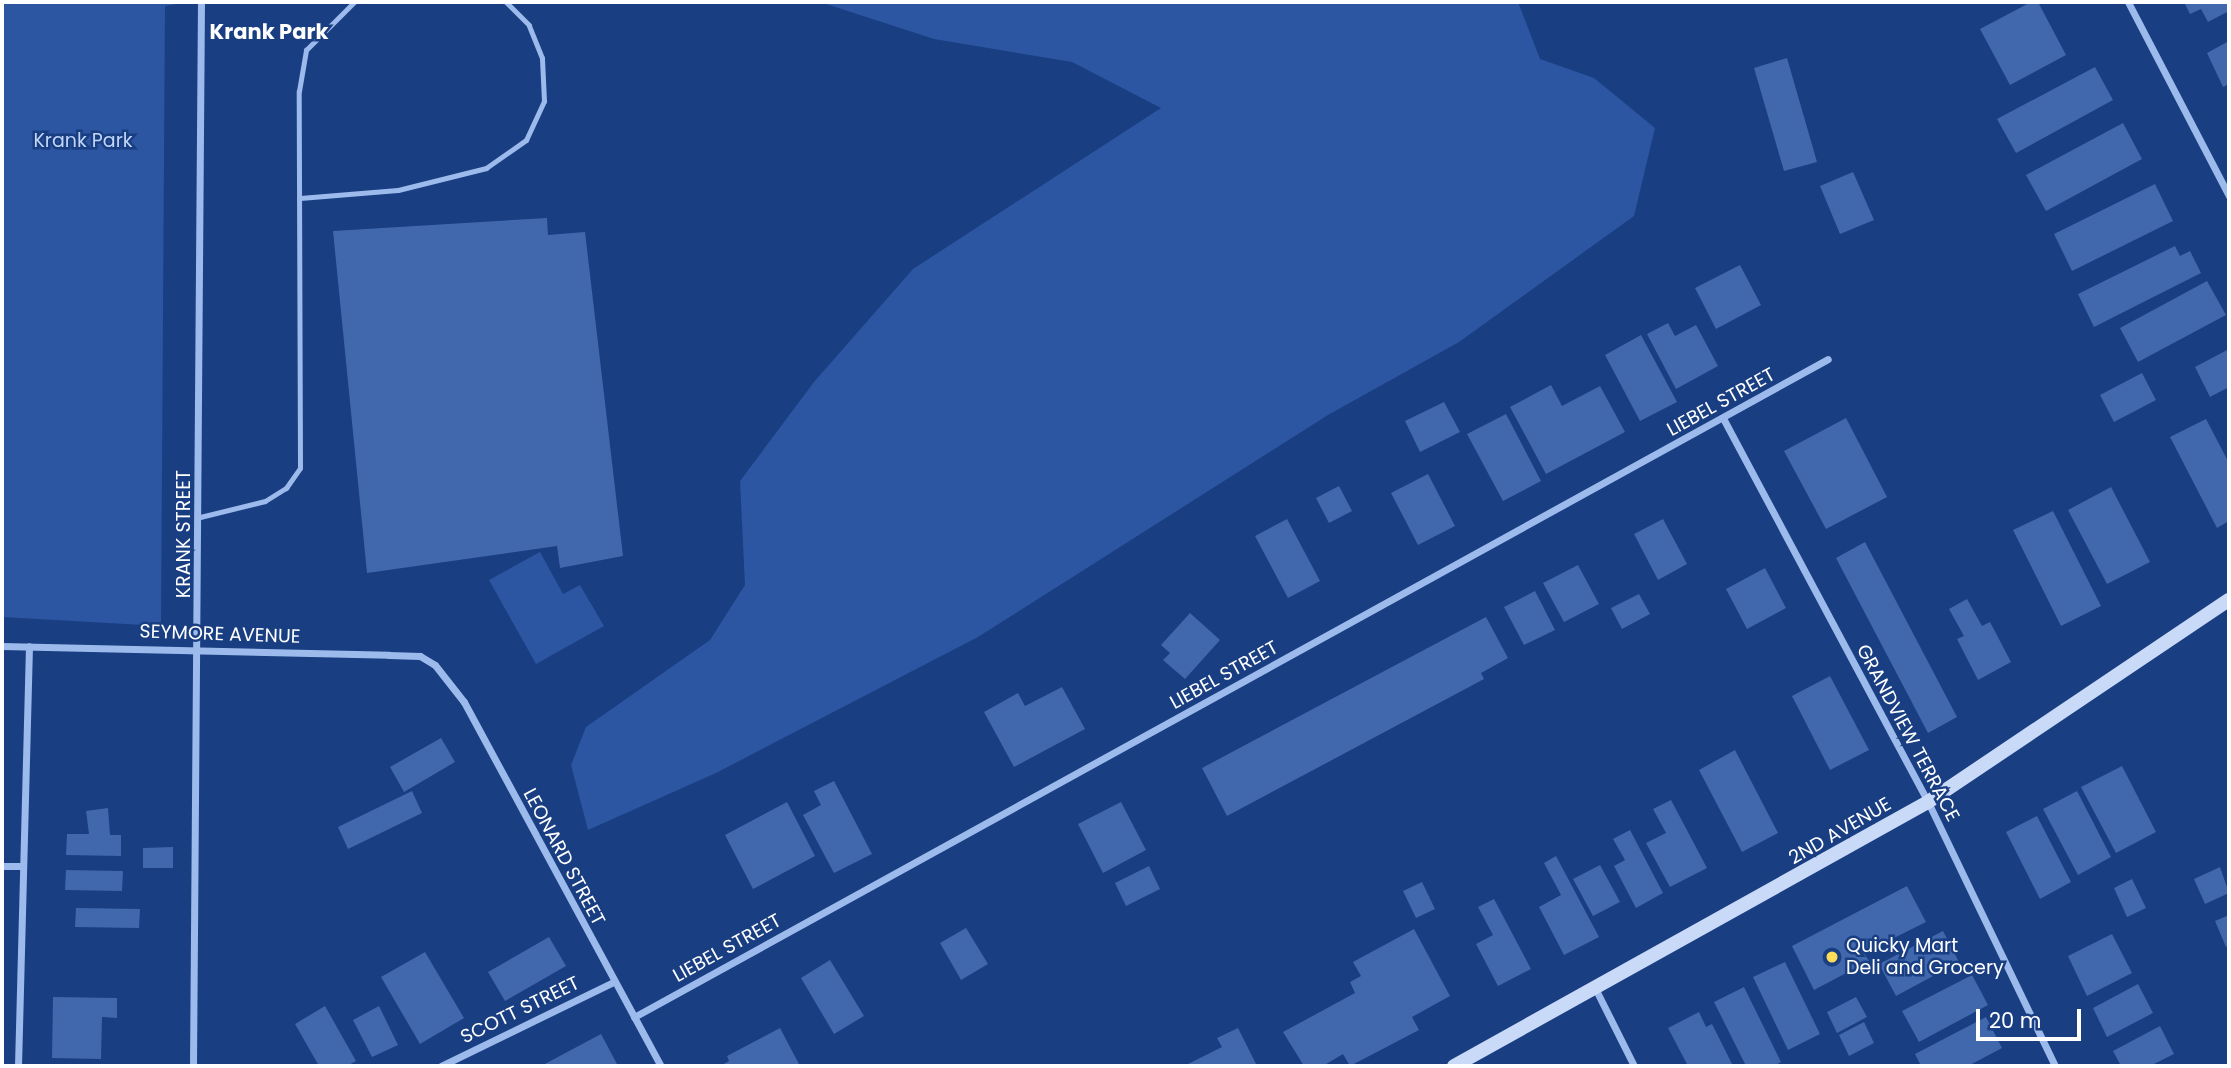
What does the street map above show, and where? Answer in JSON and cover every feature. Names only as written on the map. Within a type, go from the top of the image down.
[{"type":"street","name":"KRANK STREET","points":[[193,1066],[200,517],[201,2]]},
{"type":"street","points":[[2128,2],[2229,196]]},
{"type":"street","name":"LIEBEL STREET","points":[[634,1017],[1724,419],[1828,359]]},
{"type":"street","name":"GRANDVIEW TERRACE","points":[[1724,419],[1928,802],[2055,1066]]},
{"type":"street","name":"2ND AVENUE","points":[[1454,1066],[1928,802],[2229,600]]},
{"type":"street","name":"SEYMORE AVENUE","points":[[2,646],[199,648],[420,656],[435,665]]},
{"type":"street","points":[[18,1066],[29,646]]},
{"type":"street","name":"LEONARD STREET","points":[[435,665],[464,702],[612,982],[661,1066]]},
{"type":"street","points":[[2,866],[23,866]]},
{"type":"street","name":"SCOTT STREET","points":[[441,1066],[612,982]]},
{"type":"street","points":[[1595,988],[1634,1066]]},
{"type":"lane","points":[[200,517],[265,501],[286,488],[300,468],[299,91],[306,50],[354,2]]},
{"type":"lane","points":[[300,198],[397,190],[486,168],[526,140],[544,100],[542,58],[528,25],[506,2]]},
{"type":"green space","name":"Krank Park","points":[[2,2],[188,2],[165,6],[161,626],[2,617]]},
{"type":"green space","points":[[820,2],[1518,2],[1540,59],[1594,78],[1655,128],[1634,216],[1459,342],[1328,415],[978,637],[716,773],[588,830],[571,765],[586,727],[710,640],[745,585],[740,481],[814,382],[913,269],[1161,108],[1072,62],[934,39]]},
{"type":"green space","points":[[540,552],[563,594],[580,585],[604,626],[536,664],[489,580]]},
{"type":"building","points":[[2031,2],[2038,2],[2066,55],[2010,85],[1980,29]]},
{"type":"building","points":[[2184,2],[2229,2],[2229,11],[2208,22],[2201,9],[2190,14]]},
{"type":"building","points":[[2229,41],[2229,84],[2223,87],[2207,53]]},
{"type":"building","points":[[1787,58],[1817,162],[1784,171],[1754,68]]},
{"type":"building","points":[[2095,67],[2113,100],[2016,153],[1997,119]]},
{"type":"building","points":[[2123,123],[2142,159],[2046,211],[2026,175]]},
{"type":"building","points":[[1853,172],[1874,220],[1840,234],[1820,186]]},
{"type":"building","points":[[2155,184],[2173,221],[2072,271],[2054,234]]},
{"type":"building","points":[[547,218],[548,235],[585,232],[623,556],[560,568],[557,546],[367,573],[333,231]]},
{"type":"building","points":[[2175,246],[2180,256],[2190,251],[2201,273],[2094,327],[2078,294]]},
{"type":"building","points":[[1740,265],[1761,305],[1716,329],[1695,288]]},
{"type":"building","points":[[2207,281],[2226,315],[2138,362],[2120,328]]},
{"type":"building","points":[[1668,323],[1675,336],[1696,325],[1718,366],[1676,389],[1647,334]]},
{"type":"building","points":[[1641,335],[1677,402],[1640,421],[1605,355]]},
{"type":"building","points":[[2229,349],[2229,387],[2210,397],[2195,367]]},
{"type":"building","points":[[2142,373],[2156,400],[2114,422],[2100,395]]},
{"type":"building","points":[[1551,385],[1562,406],[1600,386],[1625,432],[1546,474],[1510,407]]},
{"type":"building","points":[[1444,402],[1460,432],[1420,452],[1405,421]]},
{"type":"building","points":[[1506,414],[1541,481],[1503,501],[1467,434]]},
{"type":"building","points":[[1846,418],[1887,497],[1826,529],[1784,451]]},
{"type":"building","points":[[2206,419],[2229,463],[2229,521],[2217,528],[2170,437]]},
{"type":"building","points":[[1428,474],[1455,526],[1418,545],[1391,493]]},
{"type":"building","points":[[1339,486],[1352,511],[1329,523],[1316,498]]},
{"type":"building","points":[[2111,487],[2150,562],[2107,584],[2068,510]]},
{"type":"building","points":[[2053,511],[2101,606],[2061,626],[2013,530]]},
{"type":"building","points":[[1287,519],[1320,581],[1288,598],[1255,536]]},
{"type":"building","points":[[1663,519],[1687,564],[1658,580],[1634,534]]},
{"type":"building","points":[[1865,542],[1957,717],[1928,733],[1836,558]]},
{"type":"building","points":[[1578,565],[1599,604],[1564,622],[1543,583]]},
{"type":"building","points":[[1765,568],[1786,608],[1747,629],[1726,589]]},
{"type":"building","points":[[1535,591],[1555,630],[1524,645],[1504,607]]},
{"type":"building","points":[[1639,594],[1650,614],[1622,629],[1611,608]]},
{"type":"building","points":[[1967,599],[1982,626],[1990,622],[2011,662],[1978,680],[1957,639],[1964,636],[1949,609]]},
{"type":"building","points":[[1190,613],[1220,640],[1185,679],[1163,660],[1170,653],[1161,645]]},
{"type":"building","points":[[1486,617],[1508,658],[1481,673],[1484,679],[1227,816],[1202,768]]},
{"type":"building","points":[[1830,676],[1869,750],[1830,770],[1792,696]]},
{"type":"building","points":[[1062,687],[1085,729],[1014,767],[984,712],[1018,693],[1025,706]]},
{"type":"building","points":[[441,738],[455,762],[404,792],[390,767]]},
{"type":"building","points":[[1735,750],[1778,833],[1742,852],[1699,770]]},
{"type":"building","points":[[2122,766],[2156,832],[2116,853],[2081,787]]},
{"type":"building","points":[[834,781],[872,854],[834,873],[803,815],[821,805],[814,791]]},
{"type":"building","points":[[412,791],[422,813],[348,849],[338,827]]},
{"type":"building","points":[[2077,791],[2111,857],[2078,875],[2043,809]]},
{"type":"building","points":[[1671,800],[1707,868],[1670,887],[1646,843],[1666,833],[1653,809]]},
{"type":"building","points":[[787,802],[815,856],[753,889],[725,835]]},
{"type":"building","points":[[1121,802],[1146,850],[1103,873],[1078,824]]},
{"type":"building","points":[[108,808],[110,835],[121,835],[121,856],[66,855],[67,834],[89,834],[86,811]]},
{"type":"building","points":[[2037,816],[2071,882],[2040,899],[2006,832]]},
{"type":"building","points":[[1630,830],[1663,893],[1636,908],[1614,866],[1625,860],[1613,839]]},
{"type":"building","points":[[173,847],[173,868],[143,868],[143,848]]},
{"type":"building","points":[[1556,856],[1599,937],[1564,955],[1539,907],[1561,895],[1544,863]]},
{"type":"building","points":[[1600,865],[1620,902],[1593,916],[1573,879]]},
{"type":"building","points":[[1149,866],[1160,889],[1126,906],[1115,883]]},
{"type":"building","points":[[2220,867],[2229,893],[2205,904],[2194,879]]},
{"type":"building","points":[[66,870],[123,871],[122,891],[65,890]]},
{"type":"building","points":[[2132,879],[2146,908],[2127,917],[2114,888]]},
{"type":"building","points":[[1422,882],[1435,909],[1416,918],[1403,891]]},
{"type":"building","points":[[1907,886],[1926,922],[1864,953],[1869,961],[1814,990],[1792,946]]},
{"type":"building","points":[[1494,899],[1531,969],[1498,986],[1476,944],[1493,935],[1478,907]]},
{"type":"building","points":[[76,908],[140,909],[139,928],[75,927]]},
{"type":"building","points":[[2229,915],[2229,946],[2226,947],[2215,921]]},
{"type":"building","points":[[966,928],[988,964],[961,980],[940,943]]},
{"type":"building","points":[[1414,929],[1450,996],[1412,1017],[1419,1030],[1350,1066],[1343,1054],[1323,1066],[1304,1066],[1283,1032],[1355,993],[1350,982],[1361,976],[1353,962]]},
{"type":"building","points":[[1943,931],[1959,962],[1896,996],[1879,964]]},
{"type":"building","points":[[2112,934],[2132,973],[2087,996],[2068,956]]},
{"type":"building","points":[[549,937],[566,966],[505,1001],[488,972]]},
{"type":"building","points":[[425,952],[464,1018],[420,1044],[381,977]]},
{"type":"building","points":[[830,960],[864,1016],[834,1034],[801,978]]},
{"type":"building","points":[[1785,962],[1820,1034],[1788,1050],[1753,977]]},
{"type":"building","points":[[1972,975],[1988,1005],[1919,1042],[1902,1011]]},
{"type":"building","points":[[2138,984],[2153,1013],[2107,1037],[2093,1008]]},
{"type":"building","points":[[1744,987],[1781,1062],[1774,1066],[1746,1066],[1714,1002]]},
{"type":"building","points":[[53,997],[117,998],[117,1018],[102,1017],[101,1059],[52,1058]]},
{"type":"building","points":[[1856,997],[1867,1017],[1837,1033],[1827,1012]]},
{"type":"building","points":[[325,1006],[356,1061],[347,1066],[319,1066],[295,1024]]},
{"type":"building","points":[[379,1006],[398,1045],[372,1057],[353,1020]]},
{"type":"building","points":[[1699,1012],[1706,1027],[1712,1024],[1733,1066],[1688,1066],[1668,1028]]},
{"type":"building","points":[[1986,1017],[2002,1048],[1968,1066],[1921,1066],[1915,1054]]},
{"type":"building","points":[[1864,1022],[1874,1043],[1849,1056],[1839,1035]]},
{"type":"building","points":[[2160,1026],[2174,1054],[2150,1066],[2121,1066],[2113,1051]]},
{"type":"building","points":[[780,1028],[800,1066],[720,1066],[729,1061],[727,1056]]},
{"type":"building","points":[[1238,1028],[1257,1066],[1184,1066],[1222,1047],[1217,1038]]},
{"type":"building","points":[[601,1034],[618,1066],[541,1066]]},
{"type":"place","name":"Quicky Mart Deli and Grocery","points":[[1832,957]]},
{"type":"district","name":"Krank Park","points":[[269,32]]}]
